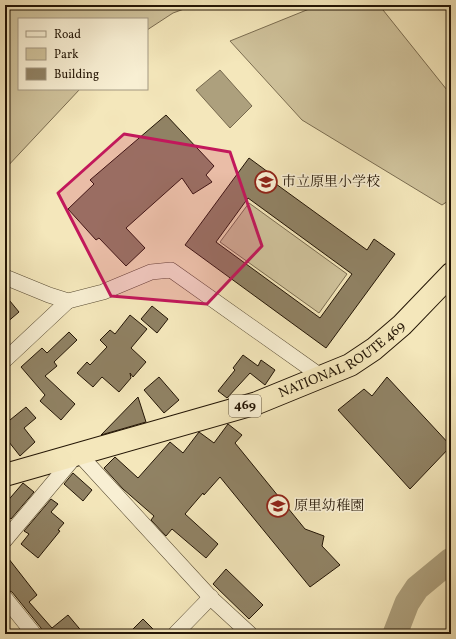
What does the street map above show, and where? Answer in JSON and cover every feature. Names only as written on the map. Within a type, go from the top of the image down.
[{"type":"highway","name":"NATIONAL ROUTE 469","points":[[5,474],[257,403],[350,365],[374,349],[402,325],[451,274]]},
{"type":"street","points":[[5,360],[68,301],[103,292],[151,272],[171,270],[322,377]]},
{"type":"street","points":[[5,277],[68,301]]},
{"type":"street","points":[[5,540],[78,453],[211,597],[250,634]]},
{"type":"street","points":[[176,634],[211,597]]},
{"type":"street","points":[[5,598],[34,634]]},
{"type":"highlighted area","points":[[124,134],[230,152],[262,246],[207,304],[111,296],[58,193]]},
{"type":"green space","points":[[5,5],[195,5],[173,13],[148,29],[148,18],[18,18],[18,90],[79,90],[5,169]]},
{"type":"green space","points":[[319,5],[379,5],[451,95],[451,199],[442,205],[302,120],[230,41]]},
{"type":"green space","points":[[249,203],[347,274],[319,313],[220,242]]},
{"type":"shaded area","points":[[220,70],[252,106],[230,128],[196,90]]},
{"type":"building","points":[[166,115],[214,166],[206,175],[212,182],[193,194],[182,178],[126,228],[145,248],[126,266],[99,238],[96,240],[68,209],[94,184],[90,180]]},
{"type":"building","points":[[249,158],[268,172],[265,176],[367,250],[374,239],[395,254],[326,348],[185,245]],"holes":[[[248,198],[352,274],[320,318],[216,242]]]},
{"type":"building","points":[[5,295],[19,312],[5,324]]},
{"type":"building","points":[[152,306],[168,319],[157,333],[141,319]]},
{"type":"building","points":[[130,315],[147,329],[131,348],[146,362],[133,377],[130,373],[131,378],[119,392],[102,377],[93,387],[77,373],[87,362],[90,365],[107,347],[100,340],[110,330],[115,334]]},
{"type":"building","points":[[69,332],[77,340],[54,362],[57,366],[45,376],[75,404],[61,420],[40,401],[45,395],[21,367],[42,348],[47,353]]},
{"type":"building","points":[[243,355],[258,366],[261,360],[275,370],[265,385],[250,373],[227,398],[218,391],[235,370],[233,368]]},
{"type":"building","points":[[159,377],[179,400],[164,413],[144,390]]},
{"type":"building","points":[[387,377],[451,446],[410,489],[338,410],[364,389],[372,396]]},
{"type":"building","points":[[138,397],[146,422],[101,435]]},
{"type":"building","points":[[26,407],[36,418],[24,428],[35,442],[20,456],[5,437],[5,424]]},
{"type":"building","points":[[228,424],[242,435],[235,443],[305,529],[324,536],[322,546],[340,565],[310,587],[220,477],[204,495],[203,493],[185,514],[218,544],[206,558],[172,529],[166,536],[151,520],[154,516],[123,489],[104,468],[115,457],[138,478],[170,442],[183,453],[199,432],[214,443]]},
{"type":"building","points":[[73,473],[92,490],[83,501],[64,484]]},
{"type":"building","points":[[23,483],[34,492],[11,519],[5,514],[5,504]]},
{"type":"building","points":[[51,499],[58,504],[51,512],[64,523],[58,530],[60,531],[38,558],[21,544],[29,534],[24,531]]},
{"type":"building","points":[[5,554],[37,595],[29,602],[52,628],[68,615],[84,634],[43,634],[41,628],[12,592],[5,589]]},
{"type":"building","points":[[226,569],[263,605],[249,619],[213,584]]},
{"type":"building","points":[[143,619],[158,634],[128,634]]},
{"type":"waterway","points":[[395,634],[407,603],[417,588],[451,560]]},
{"type":"place","name":"市立原里小学校","points":[[266,182]]},
{"type":"place","name":"原里幼稚園","points":[[278,506]]}]
